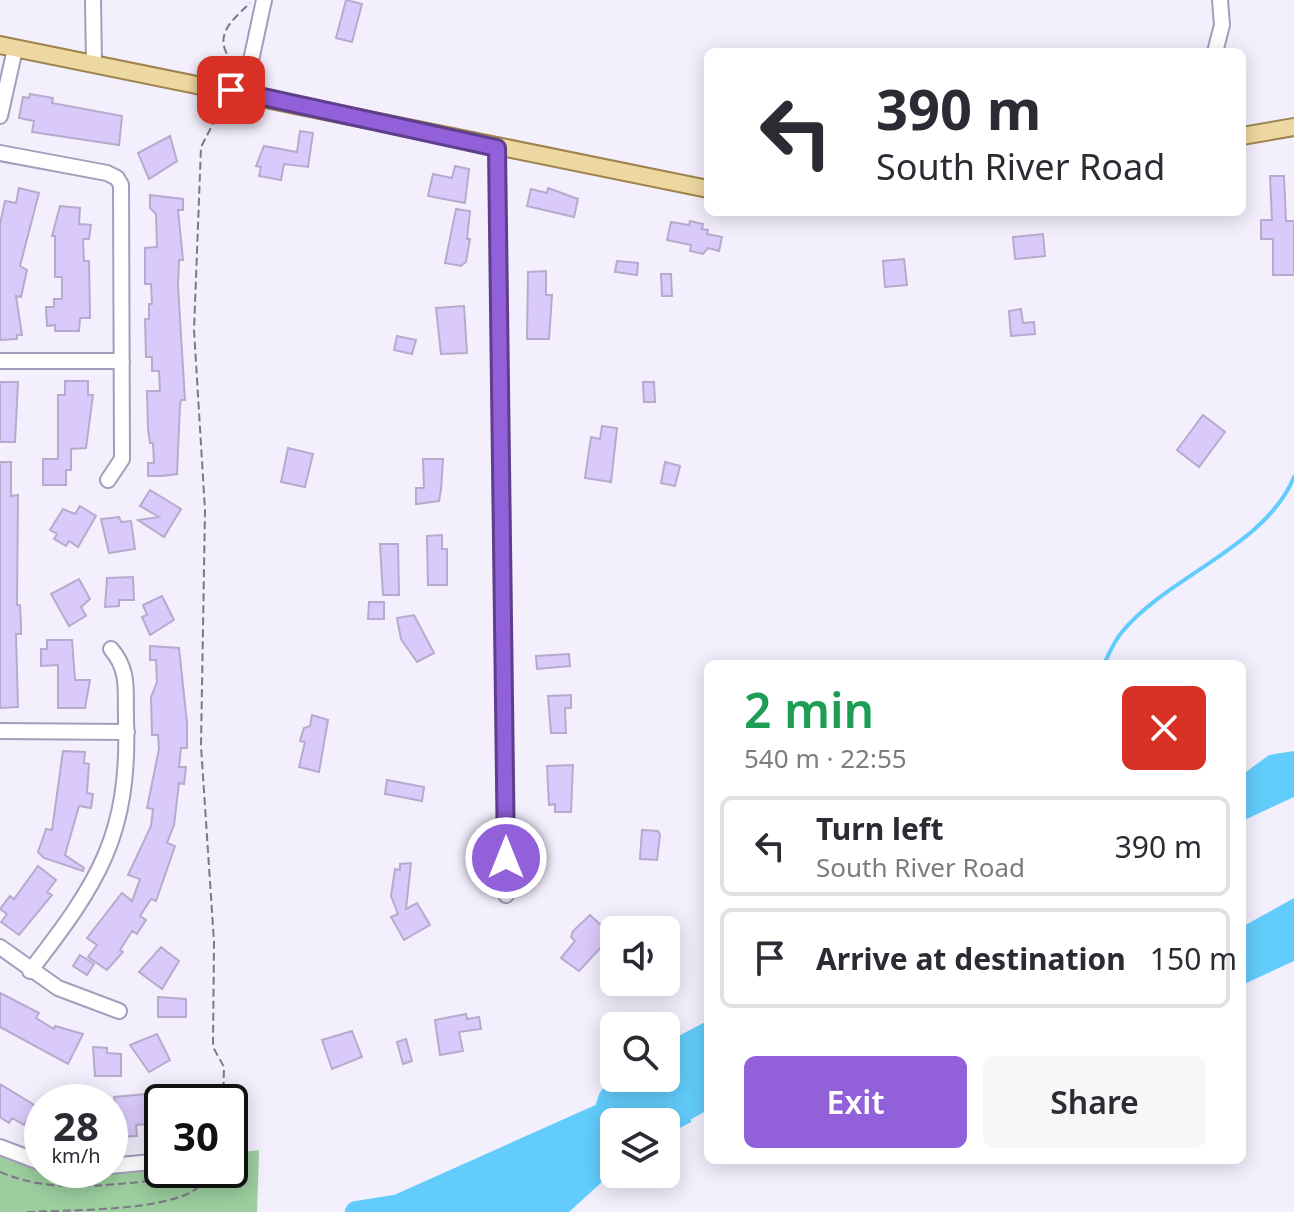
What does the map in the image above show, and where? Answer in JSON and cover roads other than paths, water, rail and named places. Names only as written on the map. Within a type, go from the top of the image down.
[{"type":"main road","points":[[8,47],[704,188]]},
{"type":"main road","points":[[1246,135],[1294,127]]},
{"type":"street","points":[[93,0],[94,63]]},
{"type":"street","points":[[237,92],[264,0]]},
{"type":"street","points":[[1216,48],[1222,25],[1220,0]]},
{"type":"street","points":[[0,116],[8,47]]},
{"type":"street","points":[[497,148],[506,895]]},
{"type":"street","points":[[0,153],[117,178],[121,185],[122,459],[108,480]]},
{"type":"street","points":[[0,361],[122,361]]},
{"type":"street","points":[[30,971],[88,894],[115,837],[124,796],[127,732],[124,664],[111,649]]},
{"type":"street","points":[[0,731],[127,732]]},
{"type":"street","points":[[0,947],[58,988],[119,1011]]},
{"type":"street","points":[[0,1147],[24,1156]]},
{"type":"water","points":[[1294,751],[1294,797],[1246,819],[1246,772],[1269,755]]},
{"type":"water","points":[[1294,898],[1294,961],[1246,983],[1246,925]]},
{"type":"water","points":[[704,1035],[704,1112],[680,1125],[680,1108],[600,1108],[600,1184],[569,1212],[356,1212],[609,1099],[614,1092],[680,1092],[680,1048]]},
{"type":"waterway","points":[[1106,660],[1119,636],[1141,612],[1262,522],[1280,501],[1294,477]]},
{"type":"waterway","points":[[680,1048],[704,1035]]},
{"type":"waterway","points":[[606,1108],[614,1092]]},
{"type":"waterway","points":[[680,1126],[689,1121]]},
{"type":"waterway","points":[[356,1212],[393,1206]]}]
